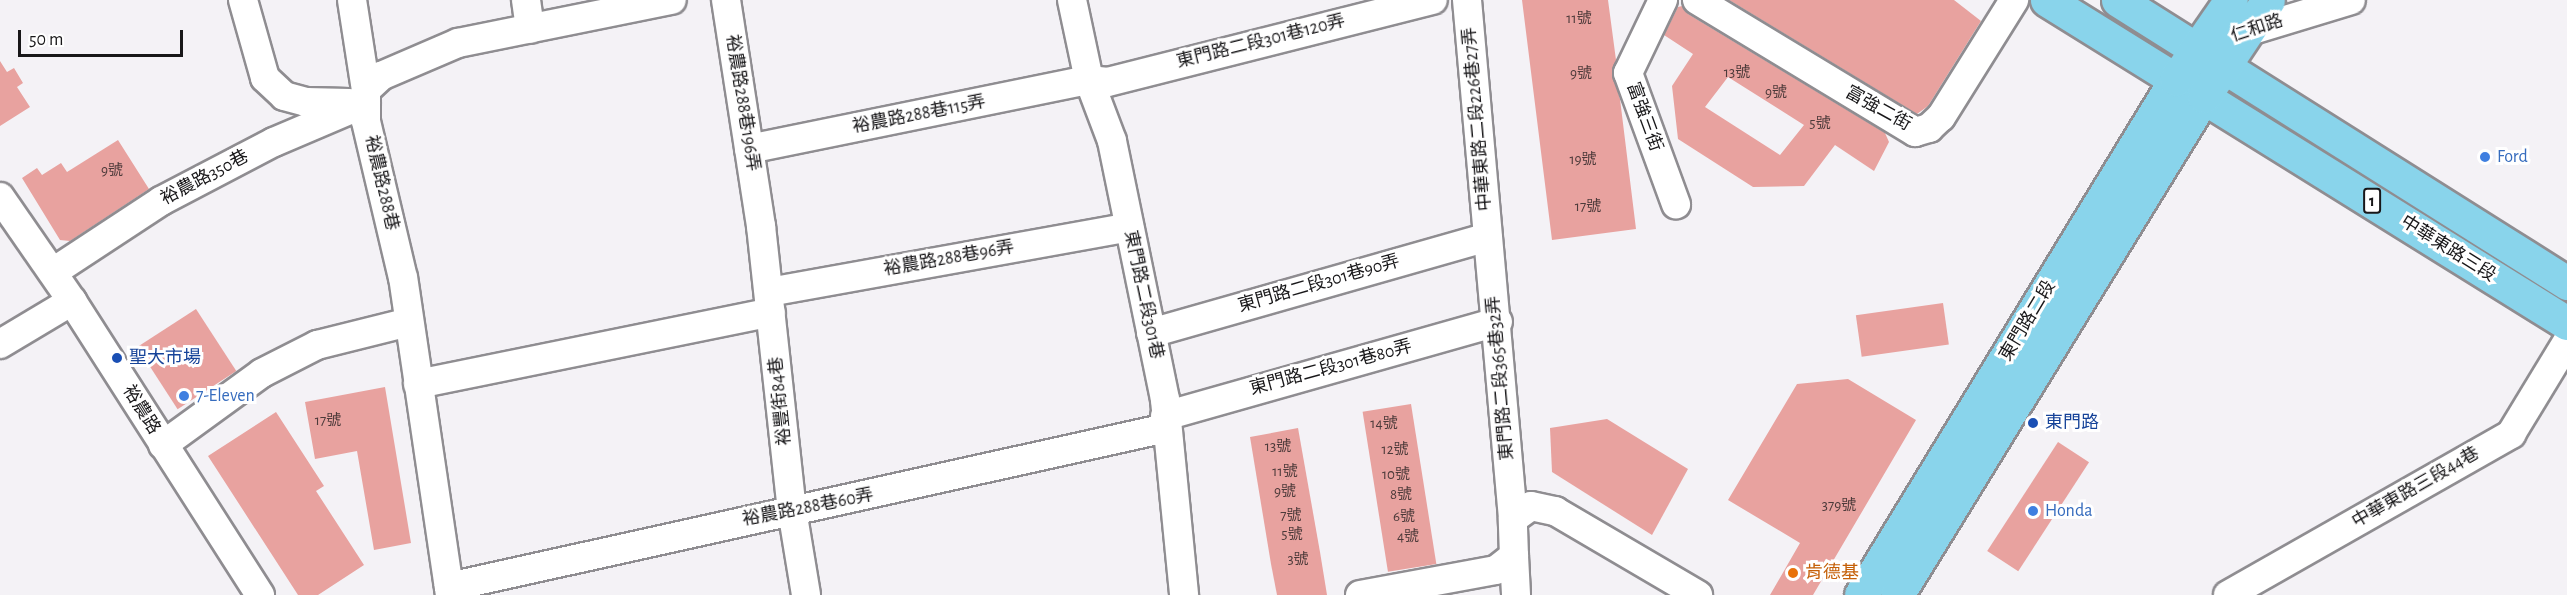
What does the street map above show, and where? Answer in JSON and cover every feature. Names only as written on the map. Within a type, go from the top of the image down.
[{"type":"main road","name":"1","points":[[2047,0],[2176,79]]},
{"type":"main road","name":"1","points":[[2118,0],[2211,59]]},
{"type":"main road","points":[[2211,59],[2231,0]]},
{"type":"main road","points":[[2211,59],[2250,29],[2268,0]]},
{"type":"main road","name":"東門路二段","points":[[1860,595],[2176,79],[2211,59]]},
{"type":"main road","name":"東門路二段","points":[[1897,595],[2204,96],[2211,59]]},
{"type":"main road","name":"中華東路三段","points":[[2211,59],[2567,283]]},
{"type":"main road","name":"中華東路三段","points":[[2176,79],[2567,323]]},
{"type":"street","points":[[243,0],[265,78],[284,96],[306,102],[366,97],[381,76],[458,43],[672,0]]},
{"type":"street","name":"裕農路288巷","points":[[352,0],[366,97],[366,121],[403,278],[450,591]]},
{"type":"street","points":[[526,0],[530,28]]},
{"type":"street","name":"裕農路288巷196弄","points":[[726,0],[758,207]]},
{"type":"street","name":"東門路二段301巷","points":[[1072,0],[1089,81],[1112,141],[1151,333],[1166,422],[1184,595]]},
{"type":"street","name":"東門路二段301巷120弄","points":[[1089,81],[1108,82],[1433,0]]},
{"type":"street","name":"中華東路二段226巷27弄","points":[[1467,0],[1488,237]]},
{"type":"street","name":"富強三街","points":[[1663,0],[1628,73],[1676,204]]},
{"type":"street","name":"富強二街","points":[[1697,0],[1915,132],[1929,128],[1941,117],[2014,0]]},
{"type":"street","name":"仁和路","points":[[2250,29],[2350,0]]},
{"type":"street","name":"裕農路288巷115弄","points":[[749,149],[1089,81]]},
{"type":"street","name":"裕農路350巷","points":[[53,272],[161,201],[366,97]]},
{"type":"street","name":"裕農路","points":[[0,196],[72,301],[260,595]]},
{"type":"street","name":"裕豐街84巷","points":[[758,207],[792,510],[806,595]]},
{"type":"street","name":"裕農路288巷96弄","points":[[418,384],[770,302],[1129,226]]},
{"type":"street","name":"東門路二段365巷32弄","points":[[1488,237],[1498,321],[1513,519],[1516,595]]},
{"type":"street","name":"東門路二段301巷90弄","points":[[1151,333],[1488,237]]},
{"type":"street","points":[[0,344],[72,301]]},
{"type":"street","name":"東門路二段301巷80弄","points":[[1166,422],[1498,321]]},
{"type":"street","points":[[163,445],[262,373],[318,345],[409,322]]},
{"type":"street","name":"中華東路三段44巷","points":[[2228,595],[2511,434],[2567,342]]},
{"type":"street","name":"裕農路288巷60弄","points":[[450,591],[792,510],[809,509],[1166,422]]},
{"type":"street","points":[[1513,519],[1531,506],[1555,511],[1698,595]]},
{"type":"street","points":[[1360,595],[1496,570],[1514,556]]},
{"type":"building","points":[[1522,0],[1608,0],[1616,60],[1612,73],[1620,99],[1636,229],[1552,240]]},
{"type":"building","points":[[1729,0],[1954,0],[1981,21],[1928,106],[1917,114]]},
{"type":"building","points":[[1682,6],[1688,14],[1885,133],[1889,142],[1874,171],[1835,145],[1804,186],[1753,187],[1678,139],[1672,86],[1693,54],[1664,35],[1678,7]],"holes":[[[1728,77],[1804,125],[1780,155],[1705,107]]]},
{"type":"building","points":[[0,61],[7,72],[14,68],[23,83],[17,87],[30,107],[0,126]]},
{"type":"building","points":[[118,140],[149,189],[70,241],[60,240],[22,178],[37,168],[42,175],[61,163],[67,172]]},
{"type":"building","points":[[1943,303],[1949,345],[1862,357],[1856,315]]},
{"type":"building","points":[[196,309],[236,371],[178,409],[137,347]]},
{"type":"building","points":[[1848,379],[1916,420],[1813,595],[1770,595],[1800,543],[1728,500],[1797,384]]},
{"type":"building","points":[[385,387],[411,543],[374,550],[357,451],[315,459],[305,402]]},
{"type":"building","points":[[1411,404],[1436,564],[1388,572],[1363,412]]},
{"type":"building","points":[[276,412],[324,486],[316,491],[364,565],[318,595],[298,595],[208,456]]},
{"type":"building","points":[[1607,419],[1688,469],[1652,535],[1552,472],[1550,428]]},
{"type":"building","points":[[1298,428],[1327,595],[1277,595],[1271,564],[1250,437]]},
{"type":"building","points":[[2058,442],[2089,462],[2018,571],[1987,551]]},
{"type":"place","name":"Ford","points":[[2485,157]]},
{"type":"place","name":"聖大市場","points":[[117,358]]},
{"type":"place","name":"7-Eleven","points":[[184,396]]},
{"type":"place","name":"東門路","points":[[2033,423]]},
{"type":"place","name":"Honda","points":[[2033,511]]},
{"type":"place","name":"肯德基","points":[[1793,573]]}]
